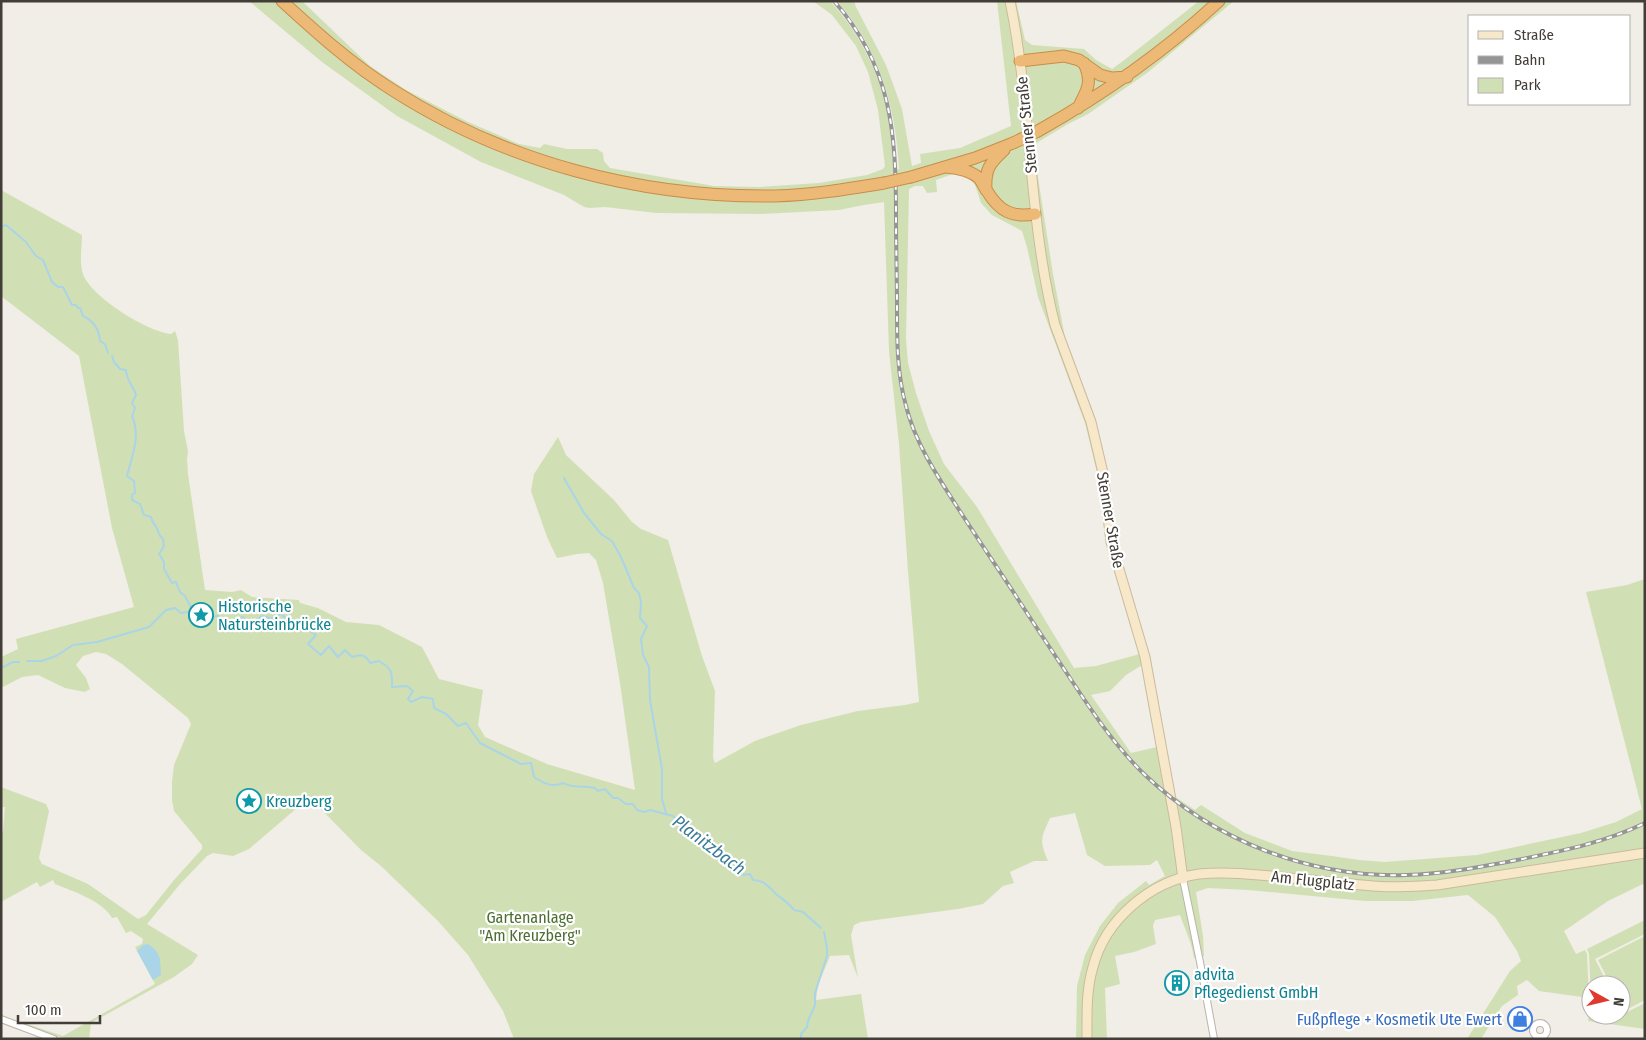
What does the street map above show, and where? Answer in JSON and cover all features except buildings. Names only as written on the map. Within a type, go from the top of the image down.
[{"type":"highway","points":[[282,1],[358,66],[390,89],[415,104],[496,143],[551,164],[626,183],[687,192],[775,196],[834,191],[884,183],[930,172],[1011,144],[1077,109],[1132,73],[1186,31],[1219,1]]},
{"type":"highway","points":[[1020,61],[1064,56],[1072,57],[1106,77],[1132,73]]},
{"type":"highway","points":[[1077,109],[1089,84],[1084,63]]},
{"type":"highway","points":[[986,190],[985,180],[988,167],[1011,144]]},
{"type":"highway","points":[[946,167],[966,171],[977,177],[997,206],[1005,212],[1022,216],[1035,214]]},
{"type":"street","name":"Stenner Straße","points":[[1010,1],[1020,61],[1035,214],[1051,308],[1055,325],[1091,422],[1101,465],[1111,542],[1145,657],[1176,827],[1183,879],[1214,1039]]},
{"type":"street","name":"Am Flugplatz","points":[[1087,1039],[1089,987],[1095,959],[1104,941],[1117,921],[1138,902],[1160,887],[1183,879],[1199,874],[1224,873],[1404,887],[1438,885],[1645,853]]},
{"type":"street","points":[[1,1019],[54,1039]]},
{"type":"green space","name":"Gartenanlage \"Am Kreuzberg\"","points":[[249,1],[302,1],[370,66],[406,90],[466,121],[519,144],[540,148],[544,144],[567,149],[597,149],[603,153],[604,161],[610,168],[714,186],[759,187],[819,183],[867,175],[883,169],[885,166],[878,110],[868,72],[856,46],[832,15],[813,1],[830,1],[852,28],[869,59],[882,91],[890,125],[894,171],[899,169],[897,146],[894,124],[883,80],[864,38],[852,19],[837,1],[855,1],[855,5],[886,65],[902,109],[912,166],[921,163],[920,154],[960,148],[1011,126],[997,1],[1016,1],[1025,40],[1032,45],[1084,49],[1096,60],[1112,69],[1199,1],[1234,1],[1147,73],[1088,114],[1033,145],[1053,274],[1067,348],[1091,407],[1105,473],[1116,542],[1148,651],[1140,654],[1142,665],[1126,675],[1110,691],[1091,695],[1131,753],[1157,747],[1165,790],[1195,810],[1201,805],[1245,833],[1292,851],[1359,860],[1385,862],[1477,855],[1581,833],[1616,822],[1642,809],[1586,592],[1627,585],[1645,579],[1645,883],[1608,901],[1564,931],[1576,954],[1585,950],[1587,954],[1588,975],[1581,975],[1581,997],[1539,991],[1527,980],[1517,986],[1518,995],[1502,1006],[1481,1039],[1467,1039],[1510,971],[1521,961],[1517,951],[1495,917],[1468,895],[1412,901],[1365,901],[1208,888],[1196,892],[1204,956],[1194,958],[1180,915],[1155,920],[1153,926],[1156,944],[1115,956],[1120,984],[1105,988],[1107,1039],[1076,1039],[1077,986],[1085,955],[1100,926],[1118,903],[1146,881],[1149,885],[1165,876],[1157,860],[1150,865],[1105,866],[1087,855],[1075,813],[1050,818],[1042,839],[1048,861],[1034,861],[1010,872],[1014,883],[1003,886],[983,904],[861,922],[854,925],[851,935],[858,978],[849,955],[830,956],[818,985],[816,1000],[861,994],[868,1039],[514,1039],[503,1011],[468,955],[438,921],[381,866],[361,850],[312,800],[297,808],[249,849],[233,856],[213,853],[207,856],[181,883],[147,924],[198,955],[192,964],[174,977],[91,1023],[89,1039],[66,1039],[19,1023],[21,1022],[63,1036],[155,984],[135,947],[142,944],[143,939],[131,931],[126,933],[117,917],[112,918],[102,906],[86,897],[55,884],[53,880],[40,887],[37,882],[1,902],[1,832],[3,832],[5,807],[1,807],[1,787],[46,804],[49,811],[39,858],[42,864],[88,884],[138,919],[146,915],[202,849],[202,845],[174,811],[172,800],[174,765],[191,724],[188,718],[122,664],[106,654],[96,652],[83,656],[76,665],[86,678],[90,689],[85,692],[65,688],[38,675],[22,677],[1,688],[1,657],[18,649],[16,639],[134,607],[112,528],[79,356],[1,296],[1,190],[82,235],[81,260],[83,274],[88,283],[108,303],[149,327],[171,334],[175,331],[178,340],[184,431],[188,451],[188,474],[205,590],[232,592],[241,590],[252,597],[299,600],[300,603],[318,608],[346,622],[379,625],[422,647],[439,679],[483,690],[478,725],[485,737],[547,764],[635,790],[620,683],[603,583],[596,560],[589,553],[557,558],[547,537],[531,491],[534,474],[558,437],[566,455],[614,500],[632,522],[641,529],[668,540],[702,656],[715,691],[713,758],[715,763],[755,741],[801,725],[858,711],[919,702],[899,444],[889,351],[884,202],[839,210],[761,214],[656,213],[605,207],[584,207],[564,195],[481,162],[397,116],[322,62]],"holes":[[[953,174],[967,176],[975,185],[981,203],[992,215],[1022,231],[1038,297],[1085,423],[1096,468],[1106,537],[1140,654],[1096,666],[1074,668],[977,507],[944,464],[929,431],[908,363],[906,339],[909,189],[915,186],[923,186],[927,193],[937,192],[936,180]]]},
{"type":"green space","points":[[1645,920],[1645,934],[1595,959],[1603,975],[1590,975],[1587,949]]},
{"type":"green space","points":[[1645,936],[1645,1000],[1631,1007],[1631,975],[1606,975],[1598,960]]},
{"type":"green space","points":[[1645,1003],[1645,1029],[1616,1025],[1631,1025],[1631,1010]]},
{"type":"water","points":[[148,944],[156,951],[160,961],[161,975],[153,980],[137,951],[143,945]]},
{"type":"waterway","name":"Planitzbach","points":[[1,227],[6,225],[26,242],[36,256],[43,260],[52,282],[58,287],[63,287],[72,305],[80,308],[83,316],[93,323],[97,329],[100,341],[105,344],[108,353]]},
{"type":"waterway","name":"Planitzbach","points":[[112,356],[120,369],[126,370],[136,395],[132,403],[135,408],[132,416],[135,423],[136,438],[127,476],[134,481],[135,493],[132,495],[132,500],[140,504],[144,515],[151,517],[159,535],[163,539],[164,546],[159,554],[164,562],[164,569],[172,583],[176,582],[180,592],[185,596],[193,611],[211,617],[218,616],[227,621],[243,617],[245,624],[250,625],[262,616],[274,619],[280,613],[288,620],[296,620],[316,635],[308,644],[321,655],[329,646],[338,657],[345,650],[352,657],[364,656],[370,663],[379,661],[387,666],[391,672],[392,687],[407,686],[413,691],[408,699],[411,702],[422,697],[433,699],[434,708],[446,714],[458,726],[466,723],[480,743],[521,764],[531,763],[534,777],[541,781],[551,785],[563,783],[566,785],[595,788],[598,791],[605,789],[613,798],[618,798],[626,804],[633,804],[637,810],[644,812],[650,810],[673,816],[683,830],[693,831],[697,837],[700,837],[734,863],[743,875],[750,874],[753,880],[766,884],[794,910],[803,912],[821,928]]},
{"type":"waterway","points":[[564,478],[584,513],[601,534],[612,541],[634,588],[639,593],[641,602],[640,618],[647,626],[641,639],[643,655],[649,667],[650,700],[662,769],[662,799],[666,813]]},
{"type":"waterway","points":[[27,661],[42,661],[56,656],[73,645],[97,642],[149,627],[166,610],[175,608],[181,613],[193,611]]},
{"type":"waterway","points":[[1,668],[13,662],[19,662]]},
{"type":"waterway","name":"Planitzbach","points":[[801,1039],[801,1034],[807,1027],[815,1005],[815,993],[827,956],[824,932]]},
{"type":"railway","points":[[834,1],[853,26],[868,51],[879,76],[887,102],[892,129],[896,186],[898,357],[903,394],[915,432],[927,457],[970,527],[1085,701],[1134,764],[1172,798],[1202,819],[1233,836],[1266,851],[1300,862],[1335,870],[1370,874],[1406,875],[1462,870],[1582,846],[1614,836],[1645,823]]},
{"type":"place","name":"Historische Natursteinbrücke","points":[[201,615]]},
{"type":"place","name":"Kreuzberg","points":[[249,801]]},
{"type":"place","name":"advita Pflegedienst GmbH","points":[[1177,983]]},
{"type":"place","name":"Fußpflege + Kosmetik Ute Ewert","points":[[1520,1019]]}]
